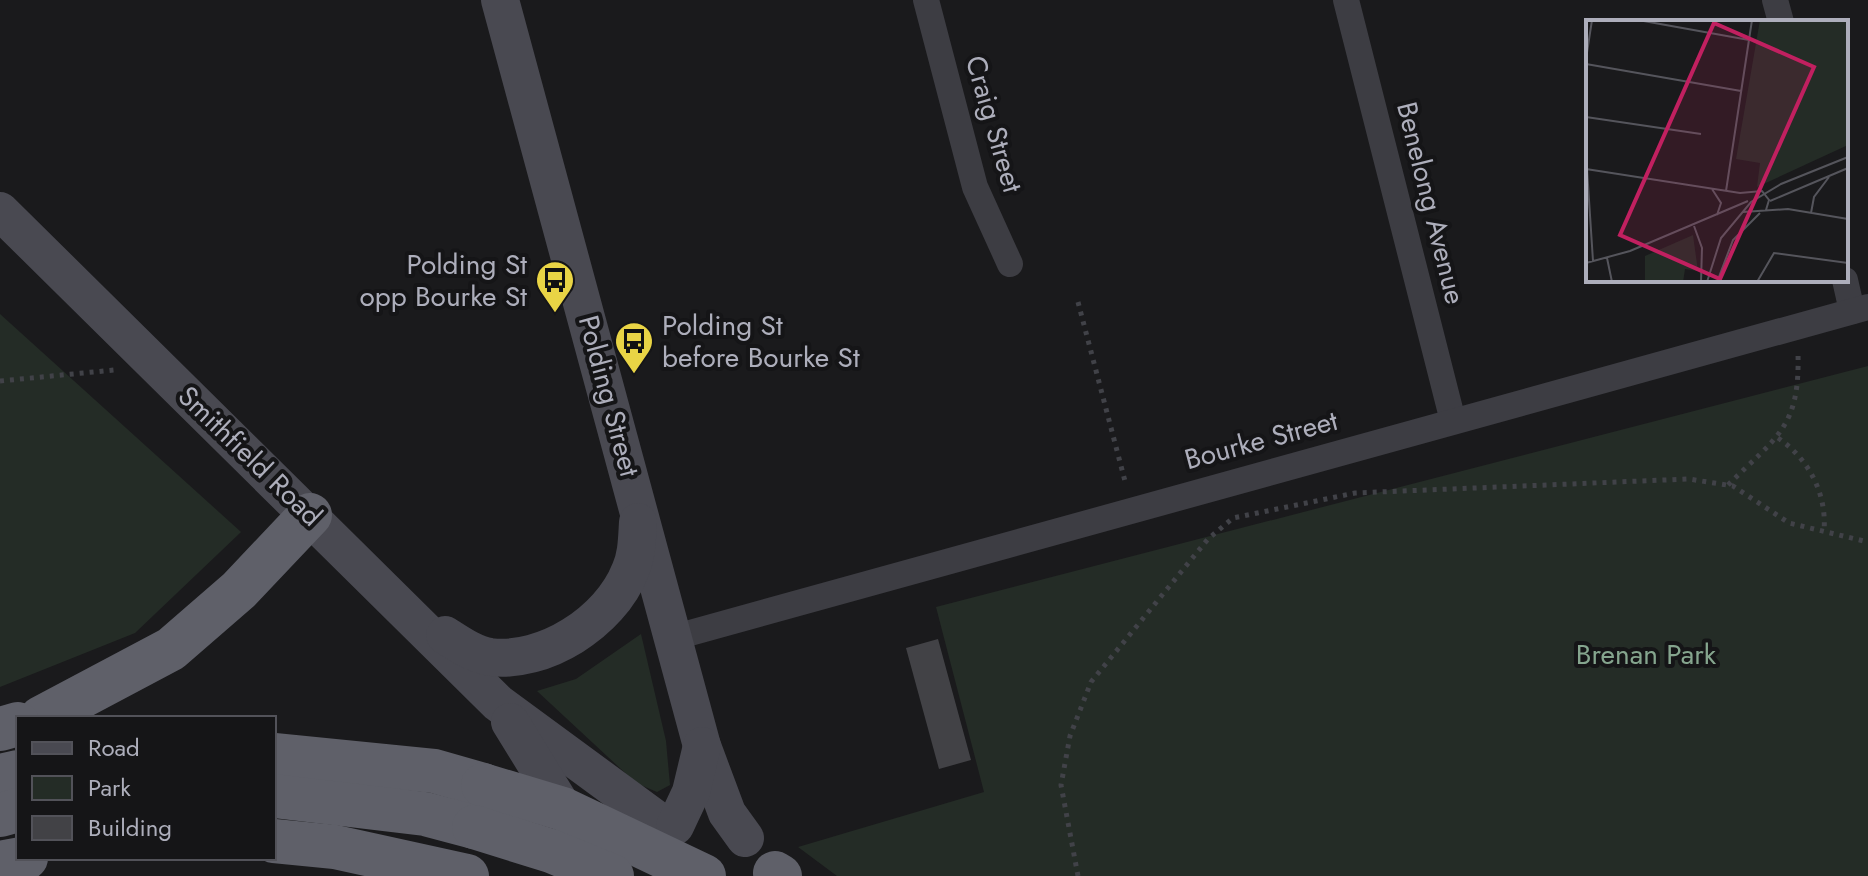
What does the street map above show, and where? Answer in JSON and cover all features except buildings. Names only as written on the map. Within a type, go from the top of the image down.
[{"type":"highway","points":[[45,716],[171,649],[239,590],[310,515]]},
{"type":"highway","points":[[276,755],[434,771],[563,809],[704,876]]},
{"type":"highway","points":[[276,796],[425,814],[551,851],[614,876]]},
{"type":"highway","points":[[276,841],[335,847],[467,876]]},
{"type":"main road","name":"Polding Street","points":[[500,0],[702,746],[727,813],[777,875]]},
{"type":"main road","name":"Smithfield Road","points":[[0,211],[498,703],[671,827]]},
{"type":"main road","points":[[407,612],[468,649],[486,656],[521,657],[545,649],[594,619],[621,589],[635,553],[639,508]]},
{"type":"main road","name":"Smithfield Road","points":[[498,703],[605,876]]},
{"type":"main road","name":"Polding Street","points":[[671,827],[691,792],[702,746]]},
{"type":"main road","points":[[614,876],[632,851],[671,827],[711,824],[745,838]]},
{"type":"street","name":"Craig Street","points":[[926,0],[975,187],[1010,264]]},
{"type":"street","name":"Benelong Avenue","points":[[1346,0],[1453,421]]},
{"type":"street","points":[[1775,0],[1780,20]]},
{"type":"street","points":[[1846,282],[1860,309]]},
{"type":"street","name":"Bourke Street","points":[[672,638],[1793,325],[1860,309]]},
{"type":"path","points":[[1078,302],[1126,485]]},
{"type":"path","points":[[1728,485],[1778,438],[1798,391],[1799,354],[1793,325]]},
{"type":"path","points":[[0,381],[158,366]]},
{"type":"path","points":[[1778,438],[1804,462],[1818,489],[1825,510],[1824,531]]},
{"type":"path","points":[[1078,876],[1061,785],[1070,736],[1091,682],[1208,539],[1233,518],[1355,493],[1689,479],[1728,485],[1789,523],[1868,542]]},
{"type":"green space","points":[[0,314],[241,532],[135,633],[0,687]]},
{"type":"green space","name":"Brenan Park","points":[[1868,366],[1868,876],[837,876],[798,847],[984,792],[936,607]]},
{"type":"green space","points":[[641,634],[666,741],[670,785],[657,792],[636,783],[537,691],[576,679]]},
{"type":"place","name":"Polding St opp Bourke St","points":[[555,314]]},
{"type":"place","name":"Polding St before Bourke St","points":[[634,375]]}]
